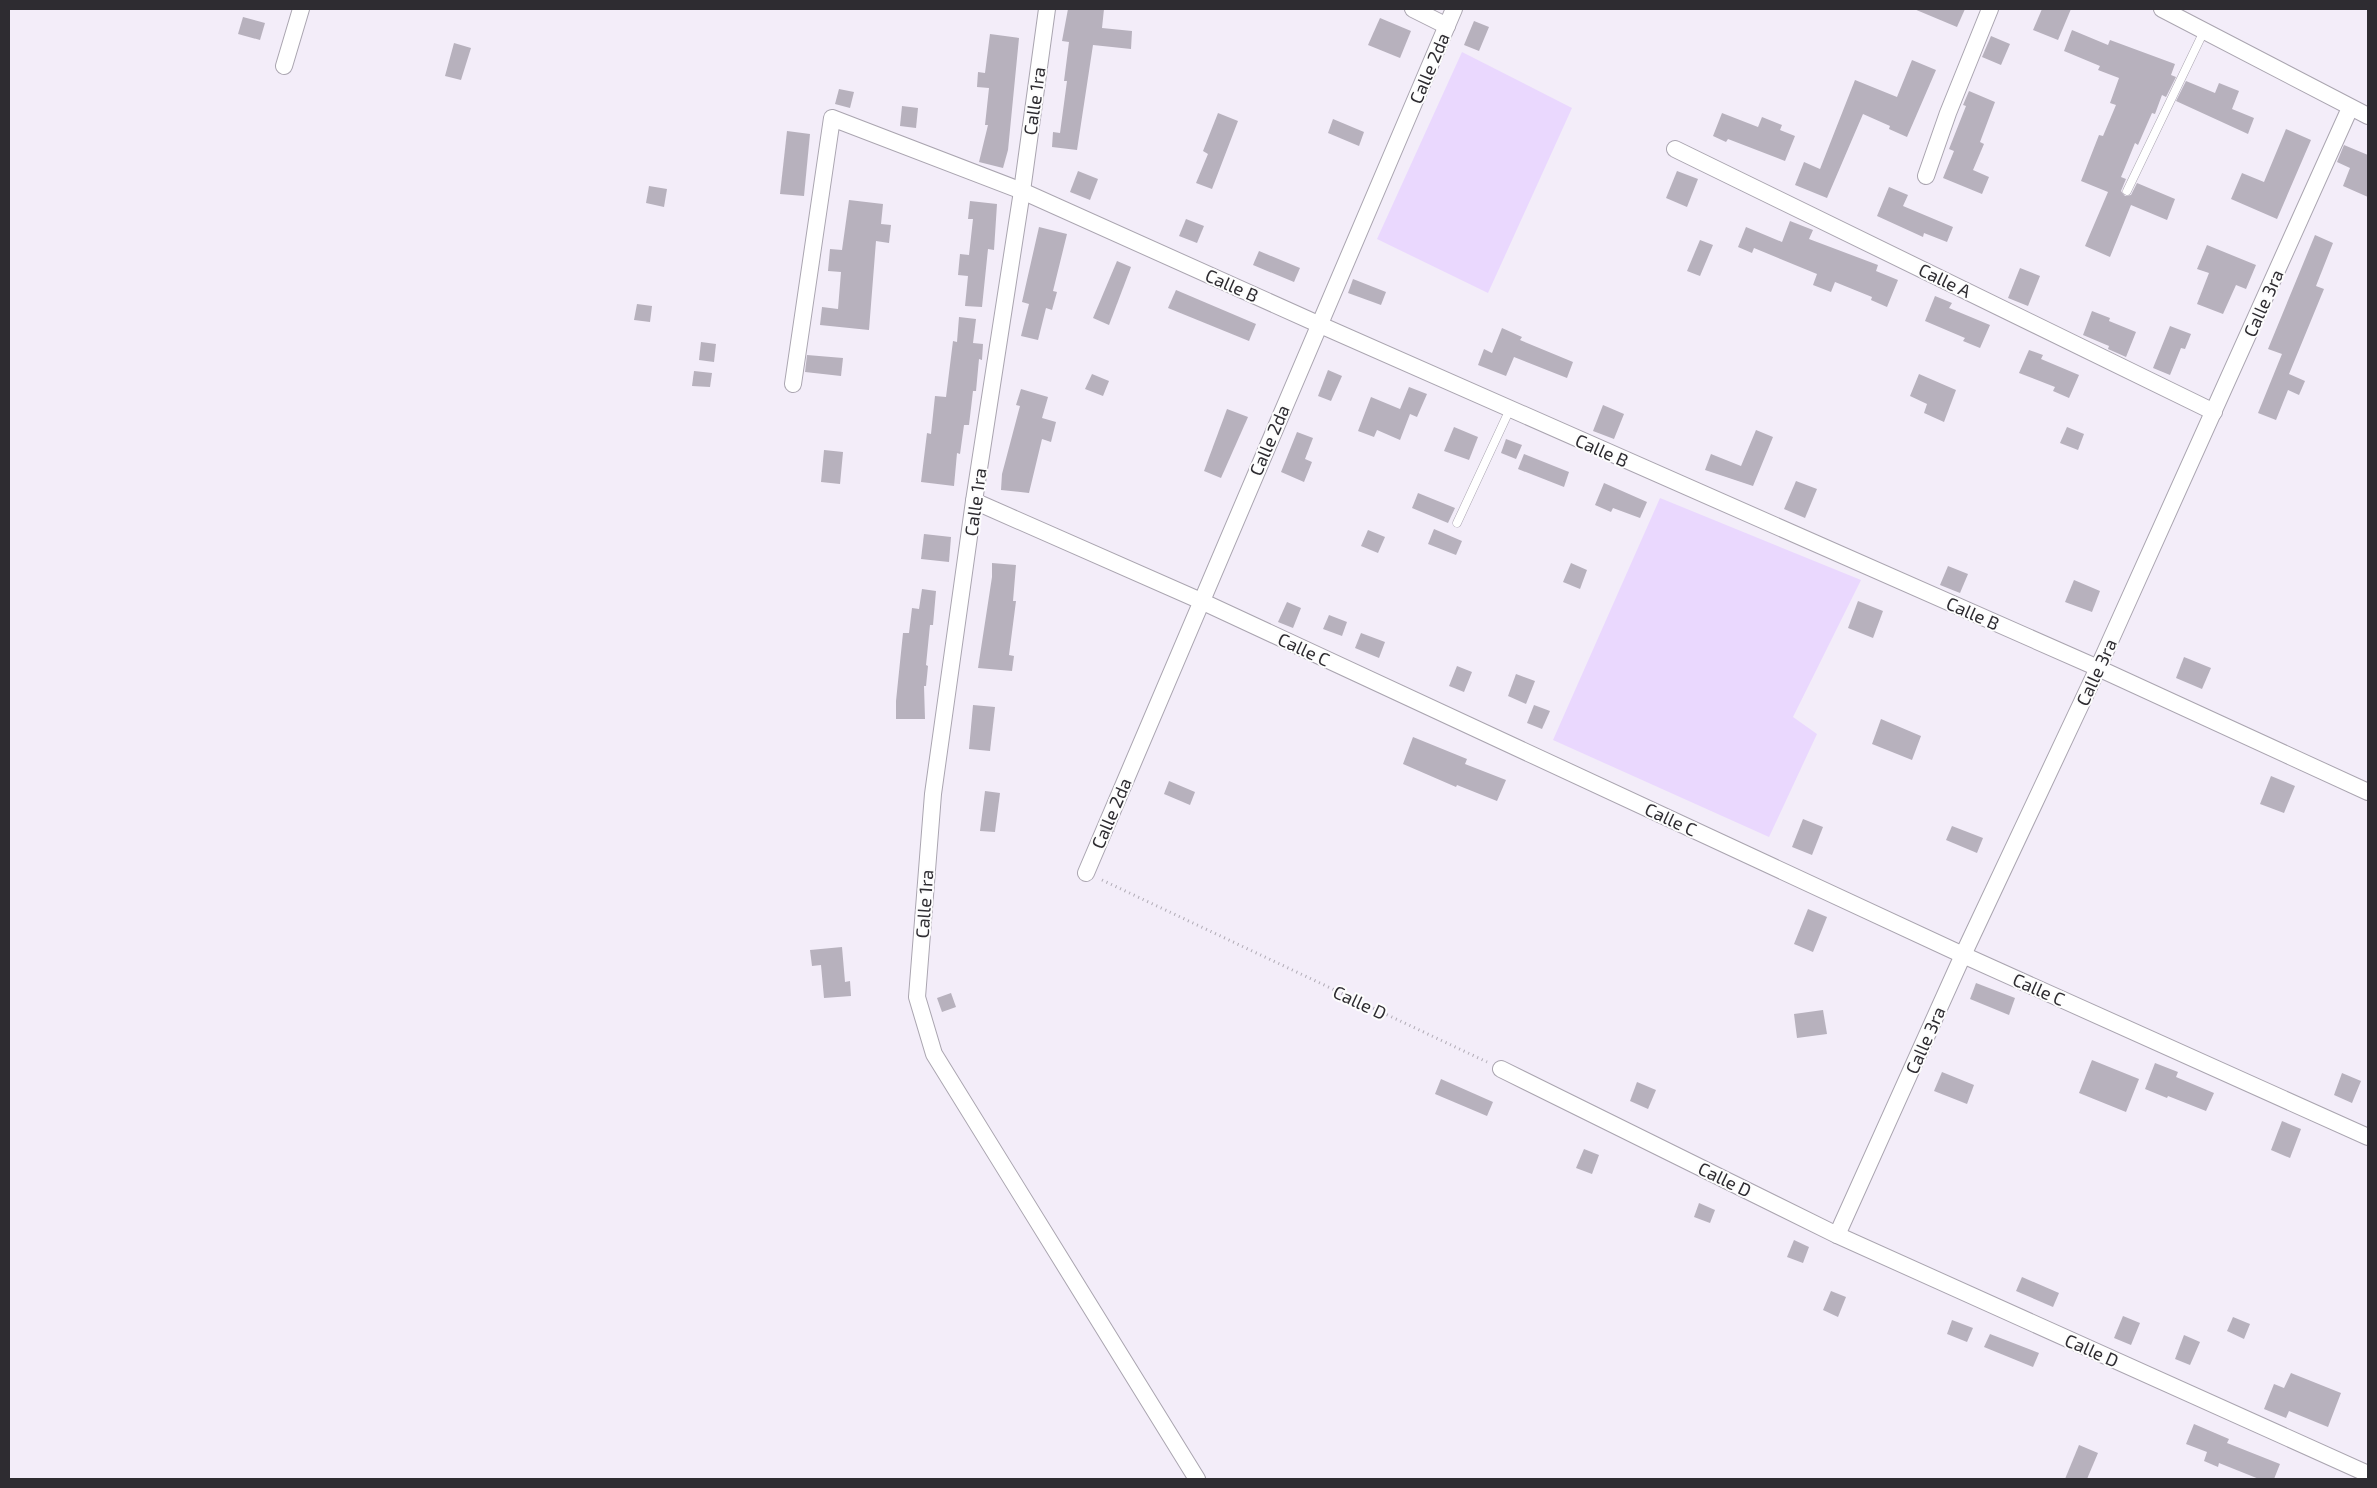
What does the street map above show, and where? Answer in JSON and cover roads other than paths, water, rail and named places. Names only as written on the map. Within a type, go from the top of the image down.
[{"type":"street","points":[[284,66],[301,9]]},
{"type":"street","name":"Calle 1ra","points":[[1047,9],[1022,191],[974,501],[933,794],[917,997],[934,1054],[1197,1479]]},
{"type":"street","points":[[1413,9],[1447,26]]},
{"type":"street","name":"Calle 2da","points":[[1086,873],[1318,324],[1454,9]]},
{"type":"street","points":[[1926,176],[1948,113],[1990,9]]},
{"type":"street","points":[[2162,9],[2368,116]]},
{"type":"street","name":"Calle 3ra","points":[[1837,1235],[1964,955],[2098,668],[2350,108]]},
{"type":"street","name":"Calle B","points":[[793,384],[832,118],[1022,191],[1318,324],[2098,668],[2368,792]]},
{"type":"street","name":"Calle A","points":[[1675,148],[2214,412]]},
{"type":"street","name":"Calle C","points":[[974,501],[1201,602],[1964,955],[2368,1138]]},
{"type":"street","name":"Calle D","points":[[1501,1069],[1837,1235],[2368,1474]]},
{"type":"lane","points":[[2127,191],[2205,30]]},
{"type":"lane","points":[[1456,522],[1510,409]]}]
